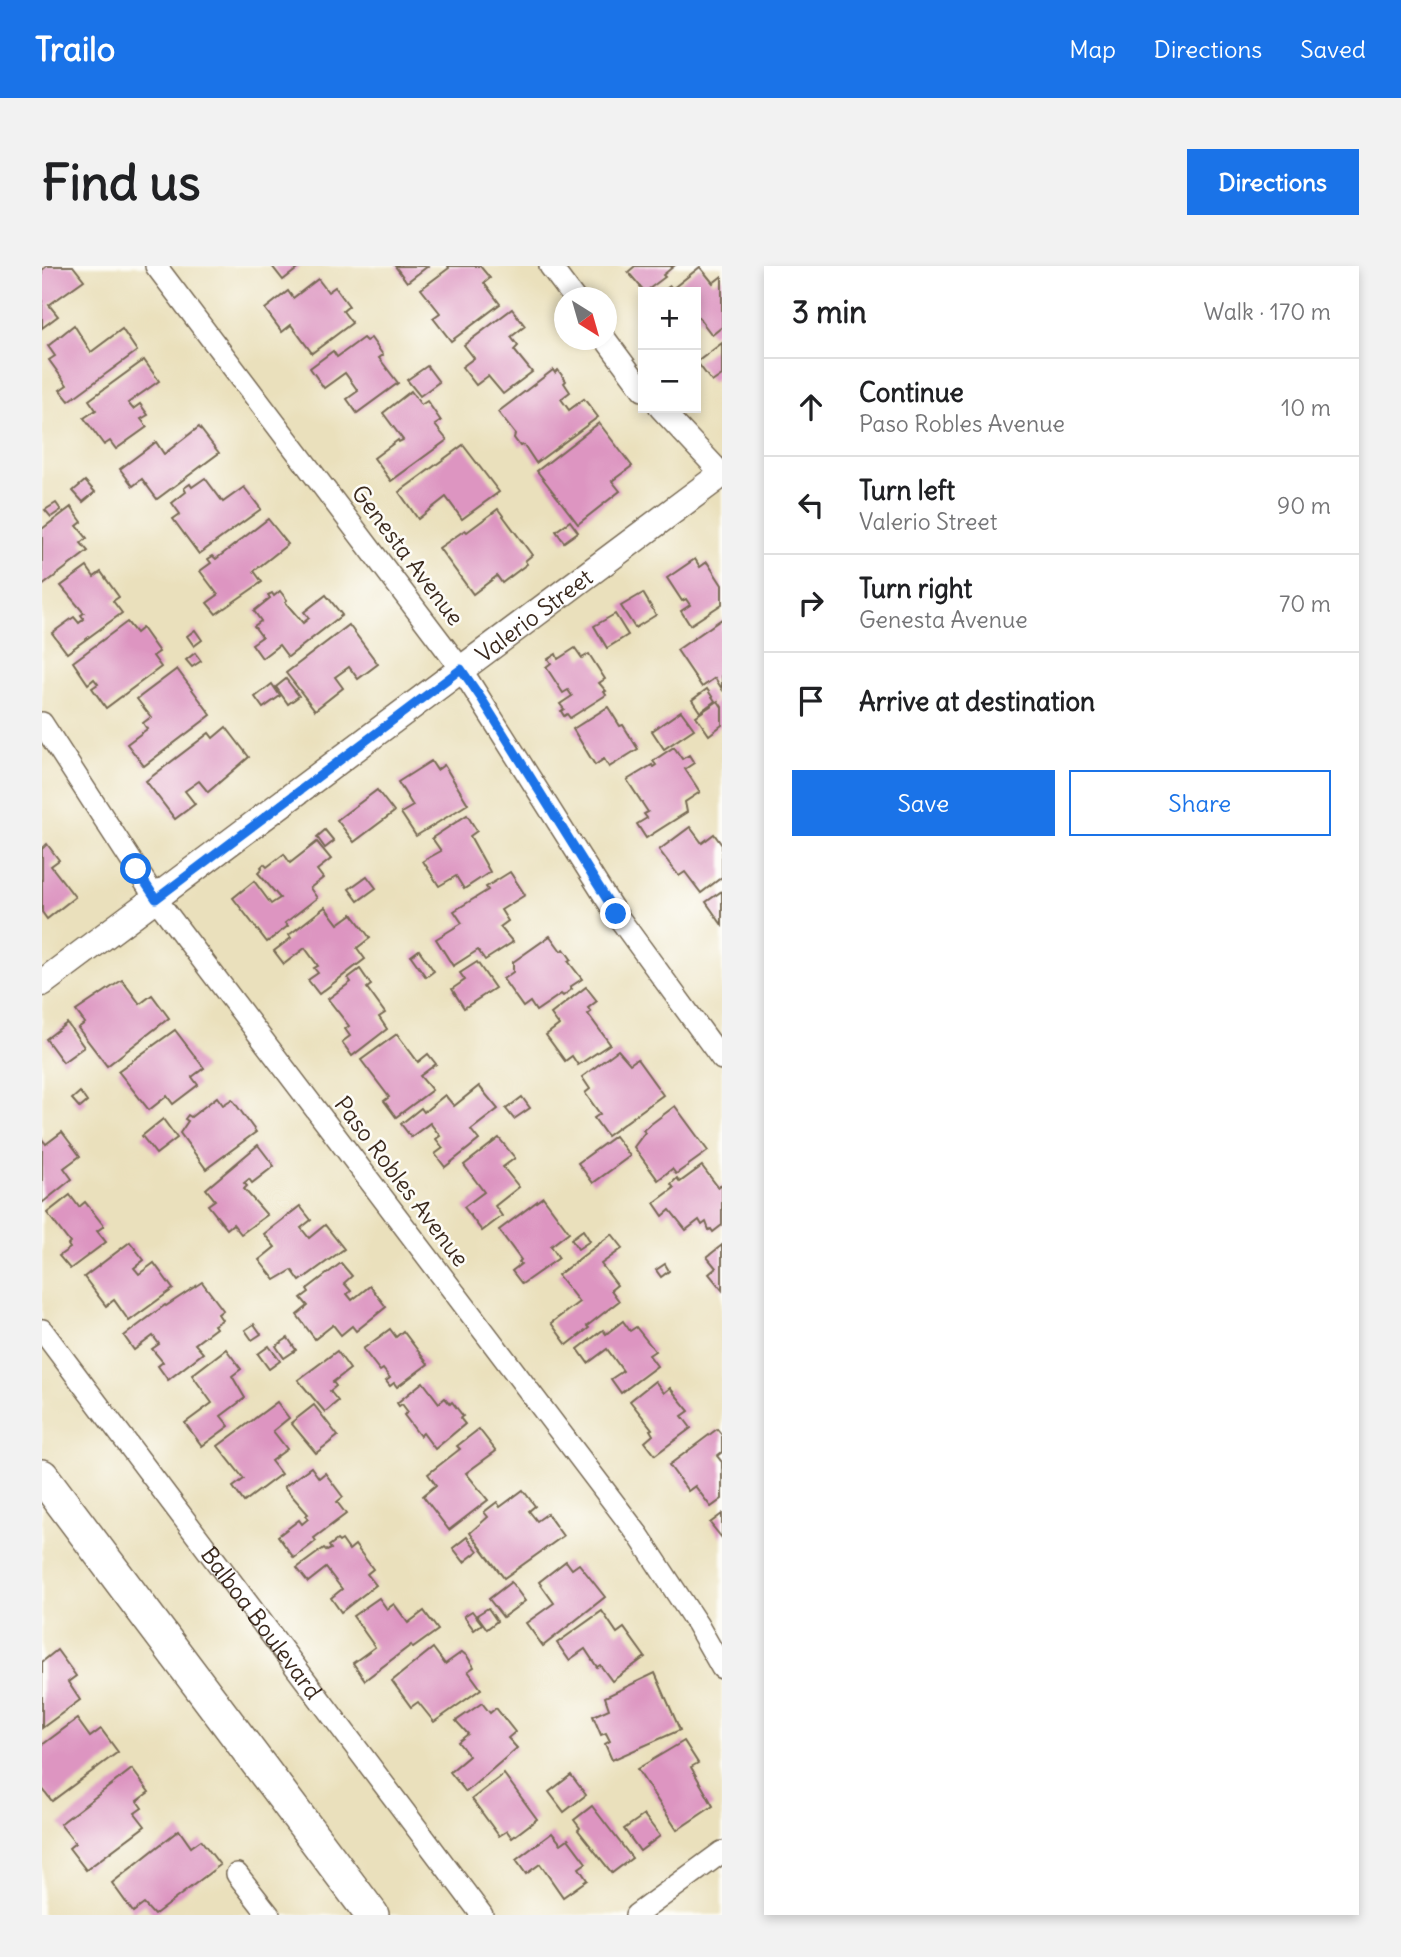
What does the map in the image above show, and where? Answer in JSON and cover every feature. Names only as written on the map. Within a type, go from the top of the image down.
[{"type":"main road","points":[[42,1476],[372,1915]]},
{"type":"street","name":"Genesta Avenue","points":[[156,266],[461,669],[616,914],[722,1059]]},
{"type":"street","points":[[550,266],[566,287]]},
{"type":"street","points":[[613,350],[638,383]]},
{"type":"street","points":[[665,413],[722,474]]},
{"type":"street","name":"Valerio Street","points":[[42,983],[722,474]]},
{"type":"street","name":"Paso Robles Avenue","points":[[42,723],[156,899],[639,1536],[697,1624],[722,1668]]},
{"type":"street","name":"Balboa Boulevard","points":[[42,1329],[482,1915]]},
{"type":"street","points":[[636,1915],[722,1852]]},
{"type":"street","points":[[237,1874],[268,1915]]},
{"type":"building","points":[[47,266],[73,266],[84,280],[49,305],[58,316],[42,328],[42,270]]},
{"type":"building","points":[[272,266],[301,266],[283,280]]},
{"type":"building","points":[[395,266],[428,266],[407,282]]},
{"type":"building","points":[[448,266],[480,266],[490,278],[484,283],[500,304],[451,341],[433,318],[440,313],[421,289],[449,268]]},
{"type":"building","points":[[635,266],[674,266],[652,287],[641,287],[628,272]]},
{"type":"building","points":[[700,267],[713,283],[722,276],[722,327],[712,335],[701,321],[701,287],[675,287]]},
{"type":"building","points":[[318,279],[328,292],[335,287],[349,306],[343,311],[352,323],[312,353],[291,325],[282,332],[265,309],[288,291],[293,298]]},
{"type":"building","points":[[512,309],[525,326],[511,337],[518,346],[514,350],[532,372],[503,394],[488,376],[476,385],[462,367],[474,358],[464,345]]},
{"type":"building","points":[[74,325],[91,352],[122,329],[137,351],[69,401],[60,390],[67,385],[49,360],[55,356],[48,346]]},
{"type":"building","points":[[363,338],[366,341],[371,338],[383,355],[379,358],[398,383],[357,413],[347,399],[358,391],[345,373],[324,388],[310,368],[333,351],[337,357]]},
{"type":"building","points":[[722,343],[722,375],[712,382],[701,367],[701,359]]},
{"type":"building","points":[[144,360],[159,381],[128,403],[133,409],[140,404],[148,415],[141,419],[147,427],[116,449],[110,441],[104,445],[84,418],[96,410],[89,400]]},
{"type":"building","points":[[427,366],[439,382],[420,396],[407,380]]},
{"type":"building","points":[[553,370],[555,373],[558,370],[566,381],[564,383],[570,392],[561,399],[569,410],[584,399],[598,417],[536,463],[524,445],[520,446],[514,438],[515,434],[498,412]]},
{"type":"building","points":[[411,391],[421,405],[427,401],[441,421],[435,425],[447,440],[391,481],[374,458],[398,440],[403,440],[383,413]]},
{"type":"building","points":[[599,423],[632,466],[612,481],[620,491],[578,524],[537,471]]},
{"type":"building","points":[[199,427],[219,453],[157,499],[142,479],[133,486],[120,469],[156,442],[164,454]]},
{"type":"building","points":[[463,445],[499,492],[462,519],[446,497],[418,519],[399,492]]},
{"type":"building","points":[[205,478],[223,502],[244,487],[261,509],[199,554],[173,519],[180,514],[172,503],[186,492],[184,488],[190,484],[192,487]]},
{"type":"building","points":[[85,481],[95,492],[83,502],[73,491]]},
{"type":"building","points":[[56,503],[61,510],[51,517],[45,510]]},
{"type":"building","points":[[71,507],[82,522],[77,526],[87,538],[81,543],[88,551],[42,586],[42,529]]},
{"type":"building","points":[[498,509],[532,555],[525,561],[527,564],[502,583],[497,576],[473,594],[439,548]]},
{"type":"building","points":[[268,519],[288,544],[254,571],[262,582],[216,614],[207,603],[218,595],[200,571],[211,563],[208,559],[213,556],[216,559]]},
{"type":"building","points":[[570,521],[578,532],[564,542],[556,531]]},
{"type":"building","points":[[695,559],[700,567],[707,562],[722,585],[722,604],[690,625],[681,611],[690,605],[686,599],[682,601],[667,578]]},
{"type":"building","points":[[87,567],[94,577],[101,572],[119,597],[113,601],[122,613],[67,653],[52,633],[74,617],[79,623],[84,619],[81,615],[84,613],[61,586]]},
{"type":"building","points":[[280,591],[287,600],[285,602],[303,623],[309,618],[304,612],[326,595],[342,615],[288,657],[279,645],[262,658],[252,644],[262,637],[254,626],[261,621],[254,611],[270,598],[268,595],[272,593],[274,596]]},
{"type":"building","points":[[643,593],[656,615],[635,628],[621,606]]},
{"type":"building","points":[[615,614],[628,635],[607,648],[594,626]]},
{"type":"building","points":[[722,619],[722,689],[715,678],[702,687],[677,650]]},
{"type":"building","points":[[127,622],[136,633],[142,628],[159,652],[153,656],[161,667],[106,708],[92,688],[98,684],[94,679],[88,684],[73,662]]},
{"type":"building","points":[[349,625],[378,664],[358,679],[349,667],[335,677],[343,688],[315,710],[286,673]]},
{"type":"building","points":[[195,630],[202,640],[194,646],[187,636]]},
{"type":"building","points":[[575,648],[582,658],[589,654],[605,679],[599,683],[606,695],[570,718],[567,714],[564,716],[561,711],[564,709],[560,704],[572,696],[568,690],[563,693],[546,667],[551,663],[548,659],[556,654],[558,659]]},
{"type":"building","points":[[195,653],[201,661],[192,667],[186,660]]},
{"type":"building","points":[[177,669],[211,715],[144,766],[127,744],[147,729],[143,723],[151,717],[137,699]]},
{"type":"building","points":[[286,679],[299,696],[288,704],[276,687]]},
{"type":"building","points":[[272,684],[280,696],[263,708],[255,697]]},
{"type":"building","points":[[707,689],[715,701],[700,712],[692,700]]},
{"type":"building","points":[[718,701],[722,707],[722,725],[709,735],[696,716]]},
{"type":"building","points":[[608,707],[638,749],[609,767],[604,759],[595,765],[573,729]]},
{"type":"building","points":[[681,711],[694,729],[664,749],[652,731]]},
{"type":"building","points":[[226,727],[249,757],[208,792],[199,781],[185,791],[195,804],[175,819],[146,781],[209,733],[213,738]]},
{"type":"building","points":[[674,747],[682,759],[689,755],[694,763],[685,769],[700,792],[685,802],[687,812],[646,838],[637,824],[647,818],[644,814],[648,812],[627,780],[656,765],[653,761]]},
{"type":"building","points":[[431,761],[437,770],[444,765],[468,804],[416,836],[401,813],[413,806],[398,782]]},
{"type":"building","points":[[377,790],[394,812],[354,842],[337,820]]},
{"type":"building","points":[[467,815],[477,831],[470,836],[490,872],[464,889],[456,876],[439,886],[423,861],[441,851],[432,838]]},
{"type":"building","points":[[690,827],[702,843],[714,834],[722,845],[722,877],[701,893],[685,872],[679,876],[659,850]]},
{"type":"building","points":[[325,830],[334,841],[325,848],[317,837]]},
{"type":"building","points":[[317,842],[331,859],[317,870],[323,878],[310,888],[317,898],[285,923],[288,926],[267,942],[233,898],[254,881],[271,904],[280,898],[258,873],[261,867],[264,864],[267,867],[284,854],[290,863]]},
{"type":"building","points":[[47,844],[59,860],[51,866],[75,897],[47,919],[42,912],[42,849]]},
{"type":"building","points":[[510,872],[525,895],[501,910],[508,921],[500,927],[513,942],[485,960],[478,950],[453,966],[436,939],[462,923],[454,911],[488,890],[486,887]]},
{"type":"building","points":[[367,876],[376,888],[358,901],[349,889]]},
{"type":"building","points":[[722,891],[722,925],[706,902]]},
{"type":"building","points":[[325,907],[338,924],[352,914],[370,938],[357,948],[365,959],[319,994],[308,980],[318,973],[314,968],[318,966],[305,948],[284,964],[274,951],[291,938],[289,935]]},
{"type":"building","points":[[550,936],[561,951],[564,949],[571,959],[568,961],[582,979],[563,996],[561,994],[536,1011],[530,1002],[523,1007],[503,979],[513,972],[513,962]]},
{"type":"building","points":[[419,950],[434,971],[426,977],[411,956]]},
{"type":"building","points":[[477,962],[495,988],[464,1008],[452,989],[465,980],[460,973]]},
{"type":"building","points":[[360,969],[371,985],[367,988],[385,1013],[379,1017],[387,1029],[352,1056],[342,1042],[350,1036],[345,1029],[349,1026],[328,999],[351,982],[348,978]]},
{"type":"building","points":[[122,980],[140,1004],[152,995],[169,1018],[107,1066],[78,1028],[85,1023],[76,1011]]},
{"type":"building","points":[[586,987],[597,1001],[588,1008],[591,1012],[588,1014],[610,1044],[578,1065],[572,1056],[565,1061],[546,1035],[559,1025],[551,1014]]},
{"type":"building","points":[[67,1023],[84,1047],[63,1062],[46,1039]]},
{"type":"building","points":[[175,1030],[204,1068],[192,1077],[198,1085],[173,1104],[167,1096],[149,1110],[118,1071]]},
{"type":"building","points":[[397,1034],[418,1062],[428,1054],[436,1064],[420,1076],[432,1090],[396,1117],[384,1101],[389,1097],[361,1060]]},
{"type":"building","points":[[618,1050],[630,1064],[637,1059],[663,1095],[607,1136],[594,1118],[600,1114],[585,1093],[590,1089],[582,1077]]},
{"type":"building","points":[[479,1086],[498,1109],[471,1130],[479,1140],[445,1167],[435,1154],[443,1148],[436,1139],[440,1136],[430,1123],[411,1137],[401,1124],[421,1108],[424,1112],[445,1095],[454,1106]]},
{"type":"building","points":[[80,1092],[87,1102],[80,1108],[72,1099]]},
{"type":"building","points":[[217,1097],[223,1105],[232,1099],[256,1132],[206,1169],[180,1133],[188,1121],[185,1119],[188,1115],[191,1117]]},
{"type":"building","points":[[522,1097],[530,1108],[514,1119],[506,1109]]},
{"type":"building","points":[[675,1106],[708,1151],[676,1174],[672,1169],[658,1180],[634,1147],[645,1132],[643,1130]]},
{"type":"building","points":[[163,1119],[177,1138],[156,1154],[142,1136]]},
{"type":"building","points":[[62,1132],[80,1156],[64,1168],[72,1179],[42,1203],[42,1139],[46,1144]]},
{"type":"building","points":[[615,1136],[630,1156],[593,1183],[578,1163]]},
{"type":"building","points":[[499,1138],[515,1158],[503,1167],[519,1187],[495,1206],[502,1216],[482,1231],[464,1207],[484,1192],[464,1165]]},
{"type":"building","points":[[258,1145],[274,1166],[252,1183],[249,1179],[244,1183],[247,1186],[244,1189],[267,1215],[241,1234],[233,1224],[227,1229],[208,1205],[215,1200],[206,1189]]},
{"type":"building","points":[[702,1166],[718,1187],[722,1184],[722,1225],[713,1232],[709,1230],[706,1222],[702,1225],[699,1220],[686,1230],[670,1210],[663,1216],[654,1203],[674,1188],[671,1184],[677,1178],[680,1182]]},
{"type":"building","points":[[70,1195],[79,1207],[85,1202],[104,1226],[97,1231],[106,1242],[70,1269],[59,1256],[70,1248],[70,1243],[47,1213]]},
{"type":"building","points":[[543,1197],[569,1232],[551,1246],[559,1258],[522,1284],[512,1271],[521,1264],[521,1260],[499,1230]]},
{"type":"building","points":[[300,1206],[311,1220],[301,1228],[309,1238],[325,1225],[344,1249],[300,1281],[292,1270],[275,1280],[259,1260],[275,1247],[264,1234]]},
{"type":"building","points":[[583,1230],[590,1241],[578,1249],[571,1239]]},
{"type":"building","points":[[612,1234],[623,1248],[601,1264],[617,1285],[611,1290],[619,1301],[567,1345],[551,1323],[579,1302],[558,1275]]},
{"type":"building","points":[[130,1242],[144,1260],[134,1268],[139,1274],[154,1263],[173,1289],[129,1321],[114,1300],[106,1306],[84,1277]]},
{"type":"building","points":[[722,1245],[722,1290],[709,1274],[716,1268],[707,1257]]},
{"type":"building","points":[[341,1263],[352,1276],[344,1283],[351,1291],[347,1294],[352,1300],[370,1286],[386,1307],[356,1331],[352,1326],[341,1335],[333,1325],[315,1339],[297,1315],[308,1306],[301,1298],[309,1292],[307,1289]]},
{"type":"building","points":[[665,1264],[669,1271],[661,1277],[656,1270]]},
{"type":"building","points":[[202,1282],[223,1310],[218,1314],[222,1320],[195,1344],[203,1353],[168,1380],[158,1366],[163,1362],[152,1349],[159,1344],[153,1336],[134,1350],[124,1336],[165,1305]]},
{"type":"building","points":[[623,1321],[630,1331],[636,1327],[655,1351],[649,1355],[657,1366],[621,1393],[611,1379],[623,1371],[607,1349],[588,1363],[578,1349],[603,1330],[606,1334]]},
{"type":"building","points":[[254,1324],[261,1334],[252,1340],[245,1330]]},
{"type":"building","points":[[390,1329],[396,1337],[403,1331],[428,1364],[397,1387],[394,1383],[390,1386],[386,1381],[390,1378],[383,1369],[380,1371],[363,1349]]},
{"type":"building","points":[[288,1338],[296,1350],[284,1358],[276,1346]]},
{"type":"building","points":[[269,1346],[280,1361],[269,1369],[258,1354]]},
{"type":"building","points":[[226,1349],[241,1369],[232,1376],[245,1398],[221,1416],[229,1426],[202,1446],[185,1423],[212,1403],[192,1375]]},
{"type":"building","points":[[337,1351],[350,1369],[333,1382],[336,1386],[330,1391],[338,1401],[325,1412],[298,1380]]},
{"type":"building","points":[[655,1381],[664,1393],[670,1388],[689,1411],[682,1416],[691,1428],[655,1455],[645,1442],[653,1435],[650,1430],[652,1429],[630,1401]]},
{"type":"building","points":[[423,1382],[439,1403],[445,1398],[450,1404],[452,1402],[463,1416],[460,1418],[465,1424],[435,1449],[423,1433],[420,1436],[404,1415],[408,1412],[402,1404],[399,1406],[397,1403]]},
{"type":"building","points":[[277,1402],[289,1418],[273,1431],[287,1449],[271,1461],[281,1474],[244,1502],[233,1487],[244,1479],[218,1446]]},
{"type":"building","points":[[314,1405],[338,1436],[316,1453],[291,1423]]},
{"type":"building","points":[[479,1429],[496,1451],[466,1473],[488,1500],[449,1530],[423,1496],[436,1485],[428,1474],[460,1449],[457,1446]]},
{"type":"building","points":[[717,1429],[722,1435],[722,1452],[717,1456],[722,1462],[722,1499],[711,1507],[695,1486],[688,1491],[669,1465]]},
{"type":"building","points":[[311,1467],[319,1478],[325,1473],[343,1497],[337,1502],[346,1514],[314,1538],[316,1541],[294,1558],[278,1536],[299,1520],[302,1524],[308,1519],[305,1516],[308,1514],[284,1487]]},
{"type":"building","points":[[523,1490],[535,1506],[529,1511],[537,1521],[547,1514],[563,1536],[504,1578],[470,1533],[488,1517],[484,1512],[497,1502],[500,1507]]},
{"type":"building","points":[[722,1514],[722,1538],[710,1523]]},
{"type":"building","points":[[467,1537],[478,1551],[464,1562],[453,1548]]},
{"type":"building","points":[[342,1540],[349,1550],[355,1545],[373,1569],[367,1574],[376,1585],[341,1612],[331,1598],[342,1589],[326,1568],[308,1582],[297,1568],[324,1548],[327,1551],[331,1549],[329,1546]]},
{"type":"building","points":[[566,1561],[572,1569],[579,1564],[605,1597],[543,1646],[526,1623],[554,1603],[539,1582]]},
{"type":"building","points":[[511,1582],[525,1601],[503,1617],[489,1599]]},
{"type":"building","points":[[379,1598],[387,1609],[394,1604],[408,1623],[424,1611],[438,1630],[413,1648],[411,1645],[365,1680],[353,1663],[375,1647],[353,1616]]},
{"type":"building","points":[[488,1608],[497,1621],[487,1629],[477,1615]]},
{"type":"building","points":[[472,1611],[482,1624],[474,1630],[464,1616]]},
{"type":"building","points":[[602,1611],[617,1633],[624,1628],[645,1657],[612,1681],[600,1665],[597,1667],[585,1649],[569,1660],[557,1643]]},
{"type":"building","points":[[433,1648],[445,1664],[462,1652],[467,1656],[474,1667],[468,1671],[481,1689],[434,1722],[418,1702],[411,1707],[392,1681]]},
{"type":"building","points":[[57,1650],[76,1676],[68,1682],[80,1700],[42,1728],[42,1662]]},
{"type":"building","points":[[655,1673],[680,1730],[612,1760],[605,1744],[610,1741],[606,1733],[601,1735],[593,1716],[609,1709],[605,1697]]},
{"type":"building","points":[[482,1703],[490,1713],[496,1708],[515,1732],[508,1738],[517,1748],[466,1792],[450,1772],[469,1756],[458,1742],[468,1734],[456,1721]]},
{"type":"building","points":[[77,1719],[90,1737],[101,1729],[118,1752],[52,1801],[42,1788],[42,1745]]},
{"type":"building","points":[[684,1741],[698,1763],[691,1767],[713,1806],[677,1830],[637,1769]]},
{"type":"building","points":[[132,1769],[149,1792],[137,1801],[142,1808],[135,1813],[145,1826],[86,1870],[69,1848],[75,1843],[60,1824]]},
{"type":"building","points":[[504,1774],[537,1819],[512,1838],[507,1831],[499,1836],[472,1799]]},
{"type":"building","points":[[571,1775],[586,1795],[564,1812],[549,1792]]},
{"type":"building","points":[[592,1806],[632,1858],[612,1873],[578,1830],[580,1828],[574,1820]]},
{"type":"building","points":[[644,1815],[660,1836],[640,1851],[624,1829]]},
{"type":"building","points":[[179,1830],[191,1847],[201,1840],[220,1865],[154,1915],[144,1904],[133,1912],[112,1883]]},
{"type":"building","points":[[552,1833],[561,1844],[568,1839],[586,1863],[579,1868],[587,1880],[563,1897],[540,1864],[526,1874],[516,1860]]},
{"type":"route","points":[[136,869],[156,899],[461,669],[616,914]]}]
